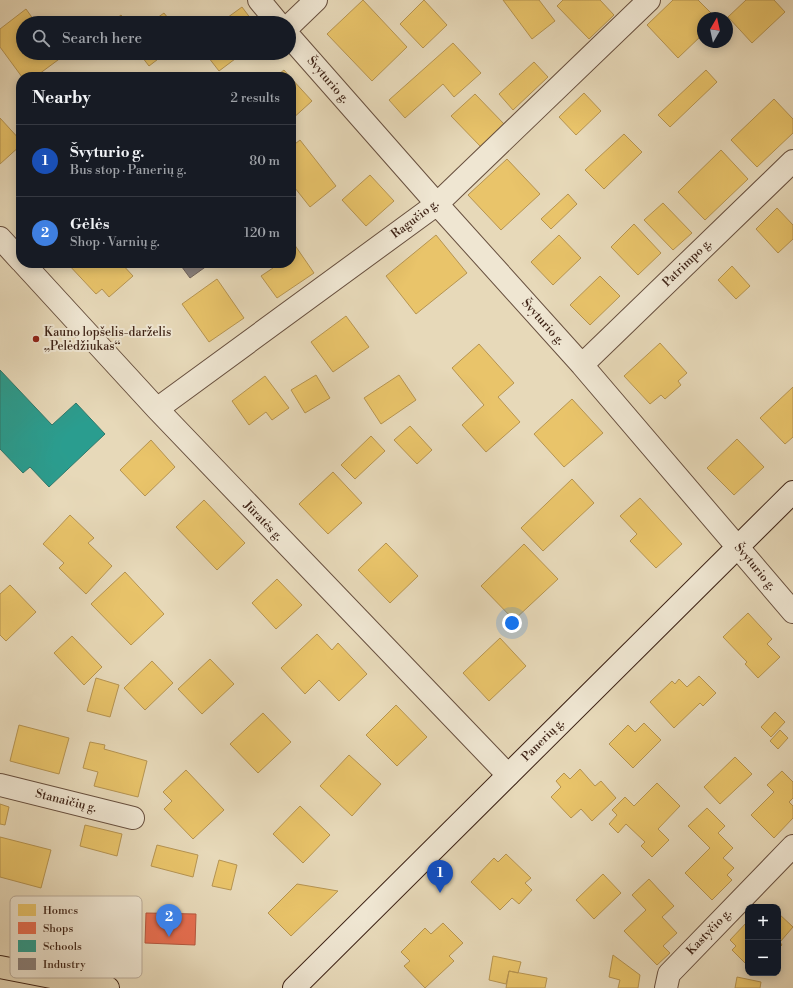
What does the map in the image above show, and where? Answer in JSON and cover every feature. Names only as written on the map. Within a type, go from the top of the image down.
[{"type":"main road","points":[[0,967],[10,969]]},
{"type":"main road","points":[[57,978],[108,988]]},
{"type":"street","points":[[259,0],[272,16]]},
{"type":"street","points":[[296,19],[316,0]]},
{"type":"street","name":"Ragučio g.","points":[[157,409],[437,204],[649,0]]},
{"type":"street","name":"Švyturio g.","points":[[296,44],[582,365],[793,612]]},
{"type":"street","name":"Patrimpo g.","points":[[582,365],[793,161]]},
{"type":"street","name":"Jūratės g.","points":[[0,238],[16,255]]},
{"type":"street","name":"Jūratės g.","points":[[28,268],[157,409],[508,775]]},
{"type":"street","name":"Panerių g.","points":[[294,988],[793,492]]},
{"type":"street","name":"Stanaičių g.","points":[[0,785],[133,818]]},
{"type":"street","name":"Kastyčio g.","points":[[666,988],[669,974],[793,846]]},
{"type":"building: Homes","points":[[363,0],[407,47],[372,81],[327,34]]},
{"type":"building: Homes","points":[[424,0],[447,25],[423,48],[400,24]]},
{"type":"building: Homes","points":[[503,0],[539,0],[555,21],[532,39]]},
{"type":"building: Homes","points":[[563,0],[600,0],[614,15],[589,39],[557,6]]},
{"type":"building: Homes","points":[[673,0],[698,0],[710,12],[697,12],[697,40],[678,58],[647,25]]},
{"type":"building: Homes","points":[[746,0],[774,0],[785,12],[752,43],[733,22],[733,12]]},
{"type":"building: Homes","points":[[242,7],[249,16],[230,16]]},
{"type":"building: Homes","points":[[26,9],[31,16],[17,16]]},
{"type":"building: Homes","points":[[16,17],[16,60],[58,60],[42,72],[18,72],[0,47],[0,29]]},
{"type":"building: Homes","points":[[453,43],[481,73],[454,97],[443,84],[405,118],[389,100]]},
{"type":"building: Homes","points":[[144,60],[157,60],[149,66]]},
{"type":"building: Homes","points":[[210,60],[234,60],[219,71]]},
{"type":"building: Homes","points":[[534,62],[548,77],[513,110],[499,94]]},
{"type":"building: Homes","points":[[706,70],[717,82],[670,127],[658,115]]},
{"type":"building: Homes","points":[[296,83],[312,101],[296,115]]},
{"type":"building: Homes","points":[[584,93],[601,111],[576,135],[559,117]]},
{"type":"building: Homes","points":[[475,94],[505,125],[481,147],[451,116]]},
{"type":"building: Homes","points":[[774,99],[793,119],[793,133],[757,167],[731,140]]},
{"type":"building: Homes","points":[[0,118],[16,136],[16,150],[0,164]]},
{"type":"building: Homes","points":[[624,134],[642,152],[604,189],[585,170]]},
{"type":"building: Homes","points":[[300,140],[336,186],[310,207],[296,189],[296,143]]},
{"type":"building: Homes","points":[[721,150],[748,179],[705,220],[678,192]]},
{"type":"building: Homes","points":[[507,159],[540,194],[501,230],[468,195]]},
{"type":"building: Homes","points":[[370,175],[394,201],[366,226],[342,200]]},
{"type":"building: Homes","points":[[568,194],[577,204],[551,229],[541,219]]},
{"type":"building: Homes","points":[[663,203],[692,233],[673,250],[644,220]]},
{"type":"building: Homes","points":[[777,208],[793,225],[793,239],[778,253],[756,229]]},
{"type":"building: Homes","points":[[634,224],[661,253],[638,275],[611,247]]},
{"type":"building: Homes","points":[[436,235],[467,273],[416,314],[386,276]]},
{"type":"building: Homes","points":[[559,235],[581,258],[553,285],[531,262]]},
{"type":"building: Homes","points":[[296,247],[314,273],[277,298],[261,276],[273,268],[296,268]]},
{"type":"building: Homes","points":[[732,266],[750,286],[736,299],[718,280]]},
{"type":"building: Homes","points":[[72,268],[126,268],[133,276],[109,297],[102,289],[96,294]]},
{"type":"building: Homes","points":[[600,276],[620,296],[590,325],[570,305]]},
{"type":"building: Homes","points":[[217,279],[244,318],[209,342],[182,304]]},
{"type":"building: Homes","points":[[346,316],[369,347],[333,372],[311,342]]},
{"type":"building: Homes","points":[[660,343],[687,373],[678,381],[681,385],[665,399],[661,395],[650,404],[624,376]]},
{"type":"building: Homes","points":[[479,344],[514,383],[498,397],[520,422],[486,452],[462,425],[484,405],[452,368]]},
{"type":"building: Homes","points":[[316,375],[330,398],[305,413],[291,390]]},
{"type":"building: Homes","points":[[399,375],[416,400],[381,424],[364,398]]},
{"type":"building: Homes","points":[[265,376],[289,408],[272,420],[266,412],[249,425],[232,401]]},
{"type":"building: Homes","points":[[793,387],[793,437],[785,444],[760,418]]},
{"type":"building: Homes","points":[[572,399],[603,433],[564,467],[534,434]]},
{"type":"building: Homes","points":[[410,426],[432,450],[417,464],[394,440]]},
{"type":"building: Homes","points":[[371,436],[385,451],[355,479],[341,465]]},
{"type":"building: Homes","points":[[737,439],[764,467],[734,495],[707,468]]},
{"type":"building: Homes","points":[[151,440],[175,467],[145,496],[120,470]]},
{"type":"building: Homes","points":[[333,472],[362,503],[328,534],[299,504]]},
{"type":"building: Homes","points":[[572,479],[594,503],[543,551],[521,528]]},
{"type":"building: Homes","points":[[640,498],[682,544],[656,568],[630,541],[637,534],[620,516]]},
{"type":"building: Homes","points":[[204,500],[245,543],[217,570],[176,527]]},
{"type":"building: Homes","points":[[70,515],[94,538],[88,543],[112,566],[86,594],[59,568],[64,563],[43,544]]},
{"type":"building: Homes","points":[[386,543],[418,576],[390,603],[358,570]]},
{"type":"building: Homes","points":[[524,544],[558,579],[514,620],[481,586]]},
{"type":"building: Homes","points":[[125,572],[164,614],[131,645],[91,604]]},
{"type":"building: Homes","points":[[277,579],[302,605],[276,629],[252,603]]},
{"type":"building: Homes","points":[[10,585],[36,612],[6,641],[0,635],[0,594]]},
{"type":"building: Homes","points":[[748,613],[772,639],[767,644],[780,657],[758,678],[745,664],[747,662],[723,637]]},
{"type":"building: Homes","points":[[317,634],[332,650],[338,643],[367,674],[339,701],[319,680],[305,694],[281,668]]},
{"type":"building: Homes","points":[[72,636],[102,667],[84,685],[54,653]]},
{"type":"building: Homes","points":[[500,638],[526,666],[489,701],[463,673]]},
{"type":"building: Homes","points":[[210,659],[234,684],[202,714],[178,689]]},
{"type":"building: Homes","points":[[152,661],[173,683],[145,710],[124,688]]},
{"type":"building: Homes","points":[[699,676],[716,693],[703,706],[700,703],[674,728],[650,702],[672,681],[675,684],[679,679],[687,687]]},
{"type":"building: Homes","points":[[96,678],[119,685],[110,717],[87,711]]},
{"type":"building: Homes","points":[[396,705],[427,737],[397,766],[366,735]]},
{"type":"building: Homes","points":[[775,712],[785,722],[771,737],[761,727]]},
{"type":"building: Homes","points":[[263,713],[291,742],[258,773],[230,744]]},
{"type":"building: Homes","points":[[644,723],[661,740],[633,768],[609,744],[628,725],[635,732]]},
{"type":"building: Homes","points":[[19,725],[69,738],[59,774],[10,761]]},
{"type":"building: Homes","points":[[780,730],[788,738],[778,749],[770,741]]},
{"type":"building: Homes","points":[[90,742],[105,745],[104,749],[147,761],[138,797],[94,786],[98,772],[83,768]]},
{"type":"building: Homes","points":[[349,755],[381,784],[352,816],[320,786]]},
{"type":"building: Homes","points":[[735,757],[752,774],[720,804],[704,787]]},
{"type":"building: Homes","points":[[580,769],[595,786],[601,781],[616,798],[592,821],[581,809],[571,818],[551,797],[561,787],[556,781],[564,773],[570,779]]},
{"type":"building: Homes","points":[[186,770],[224,810],[193,839],[164,809],[172,801],[163,792]]},
{"type":"building: Homes","points":[[782,771],[793,782],[793,798],[789,802],[793,806],[793,818],[774,838],[751,815],[774,792],[767,785]]},
{"type":"building: Homes","points":[[657,783],[680,806],[658,829],[669,840],[652,857],[641,846],[645,842],[626,824],[618,833],[609,824],[617,815],[612,810],[625,797],[634,806]]},
{"type":"building: Homes","points":[[0,804],[9,807],[5,825],[0,824]]},
{"type":"building: Homes","points":[[300,806],[330,835],[303,863],[273,834]]},
{"type":"building: Homes","points":[[707,808],[725,826],[718,833],[733,848],[723,858],[734,868],[727,875],[732,880],[712,900],[685,873],[710,848],[688,826]]},
{"type":"building: Homes","points":[[85,825],[122,834],[117,856],[80,846]]},
{"type":"building: Homes","points":[[0,837],[51,850],[41,888],[0,877]]},
{"type":"building: Homes","points":[[157,845],[198,855],[193,877],[151,866]]},
{"type":"building: Homes","points":[[506,854],[531,878],[525,883],[532,890],[519,904],[512,898],[500,910],[471,882],[494,858],[498,862]]},
{"type":"building: Homes","points":[[219,860],[237,865],[231,890],[212,886]]},
{"type":"building: Homes","points":[[603,874],[621,893],[594,919],[576,900]]},
{"type":"building: Homes","points":[[649,879],[674,906],[662,917],[677,933],[663,946],[670,953],[657,965],[624,931],[646,910],[632,895]]},
{"type":"building: Homes","points":[[297,884],[338,891],[291,936],[268,913]]},
{"type":"building: Homes","points":[[781,916],[793,927],[781,941]]},
{"type":"building: Homes","points":[[443,923],[463,943],[449,956],[454,961],[425,988],[404,966],[410,961],[401,952],[425,928],[431,934]]},
{"type":"building: Homes","points":[[745,924],[745,963],[732,950],[736,946],[730,940]]},
{"type":"building: Homes","points":[[613,955],[640,975],[638,988],[618,988],[620,980],[609,977]]},
{"type":"building: Homes","points":[[493,956],[521,962],[518,973],[509,971],[506,984],[489,980]]},
{"type":"building: Homes","points":[[509,971],[547,978],[545,988],[506,988]]},
{"type":"building: Homes","points":[[737,977],[761,982],[760,988],[735,988]]},
{"type":"building: Shops","points":[[146,913],[196,914],[195,945],[145,943]]},
{"type":"building: Schools","points":[[0,370],[52,425],[76,403],[105,434],[49,487],[30,467],[23,473],[0,449]]},
{"type":"building: Industry","points":[[183,268],[204,268],[190,278]]},
{"type":"place","name":"Kauno lopšelis-darželis „Pelėdžiukas“","points":[[36,339]]},
{"type":"place","name":"Švyturio g.","points":[[440,893]]},
{"type":"place","name":"Gėlės","points":[[169,937]]}]
